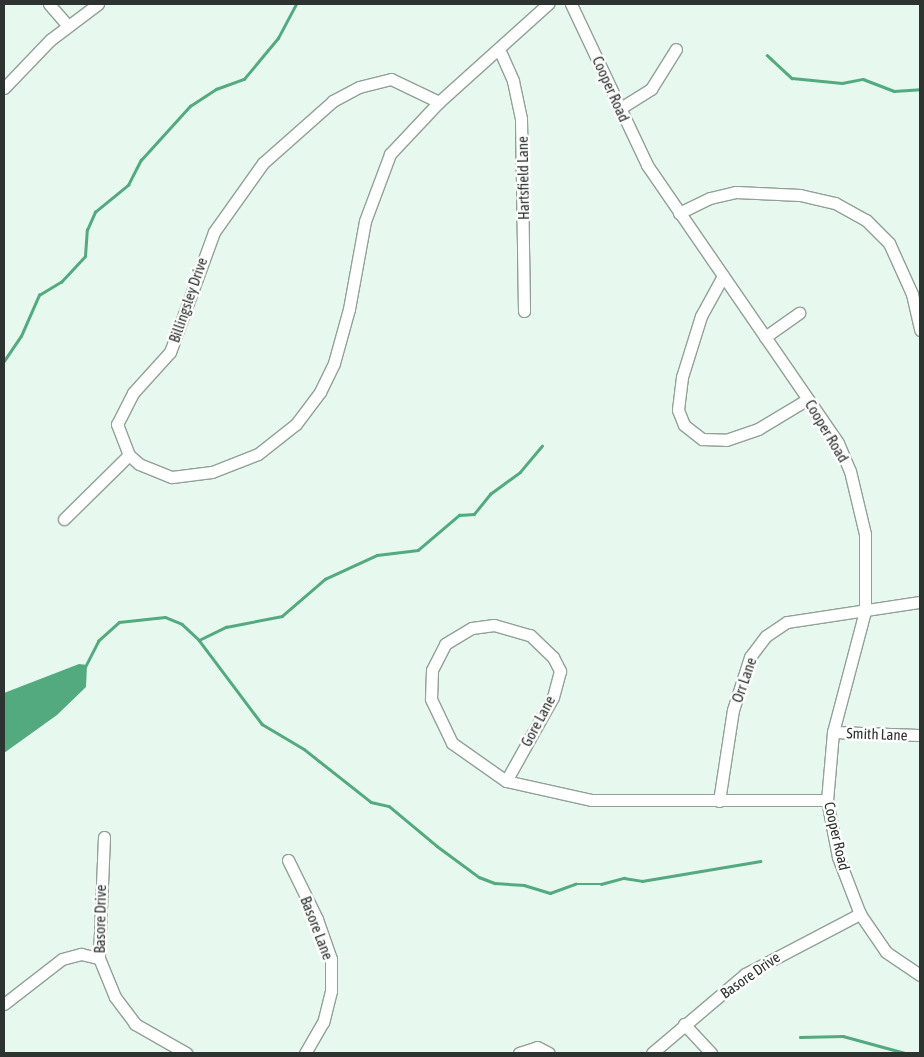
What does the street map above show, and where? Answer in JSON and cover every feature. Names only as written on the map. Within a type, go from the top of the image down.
[{"type":"street","points":[[49,4],[68,26]]},
{"type":"street","points":[[4,88],[68,26],[98,4]]},
{"type":"street","points":[[64,519],[129,455],[157,474],[172,477],[212,472],[258,454],[296,424],[320,392],[334,363],[373,192],[390,154],[439,102],[548,4]]},
{"type":"street","name":"Cooper Road","points":[[571,4],[647,165],[838,443],[857,490],[865,534],[865,611],[833,732],[827,800],[838,857],[860,914],[886,952],[920,976]]},
{"type":"street","name":"Hartsfield Lane","points":[[499,48],[514,80],[521,119],[524,310]]},
{"type":"street","points":[[619,109],[651,89],[676,49]]},
{"type":"street","name":"Billingsley Drive","points":[[129,455],[117,424],[132,393],[170,352],[214,232],[263,163],[332,101],[359,87],[391,79],[439,102]]},
{"type":"street","points":[[679,213],[710,198],[736,192],[800,195],[835,203],[866,220],[889,243],[912,294],[920,330]]},
{"type":"street","points":[[722,276],[700,316],[682,378],[678,410],[684,425],[702,439],[726,440],[758,429],[808,399]]},
{"type":"street","points":[[765,336],[799,313]]},
{"type":"street","name":"Orr Lane","points":[[719,801],[733,710],[750,657],[766,636],[787,622],[920,602]]},
{"type":"street","name":"Gore Lane","points":[[506,781],[553,697],[560,671],[553,657],[530,635],[494,625],[472,628],[445,644],[432,670],[431,699],[452,743],[506,781],[592,800],[827,800]]},
{"type":"street","name":"Smith Lane","points":[[833,732],[920,735]]},
{"type":"street","name":"Basore Drive","points":[[104,836],[99,958],[115,997],[135,1024],[186,1053]]},
{"type":"street","name":"Basore Lane","points":[[288,860],[317,919],[331,959],[331,991],[323,1022],[305,1053]]},
{"type":"street","name":"Basore Drive","points":[[652,1053],[745,974],[860,914]]},
{"type":"street","points":[[4,1004],[62,959],[80,954],[99,958]]},
{"type":"street","points":[[684,1024],[711,1053]]},
{"type":"street","points":[[519,1053],[537,1047],[549,1053]]},
{"type":"shaded area","points":[[79,664],[87,665],[86,687],[57,715],[4,753],[4,693]]},
{"type":"waterway","points":[[4,361],[21,336],[39,295],[61,282],[85,256],[87,230],[95,212],[128,185],[141,160],[190,106],[216,89],[244,79],[278,38],[296,4]]},
{"type":"waterway","points":[[767,55],[792,78],[842,83],[863,79],[894,91],[920,89]]},
{"type":"waterway","points":[[199,640],[226,627],[282,616],[325,579],[377,555],[418,550],[459,515],[474,514],[490,494],[520,472],[542,446]]},
{"type":"waterway","points":[[85,667],[98,641],[119,622],[165,617],[182,624],[199,640],[262,724],[304,749],[371,802],[389,806],[437,846],[479,877],[495,883],[524,885],[550,893],[575,884],[601,884],[624,878],[642,881],[760,861]]},
{"type":"waterway","points":[[800,1037],[843,1036],[905,1053]]}]
